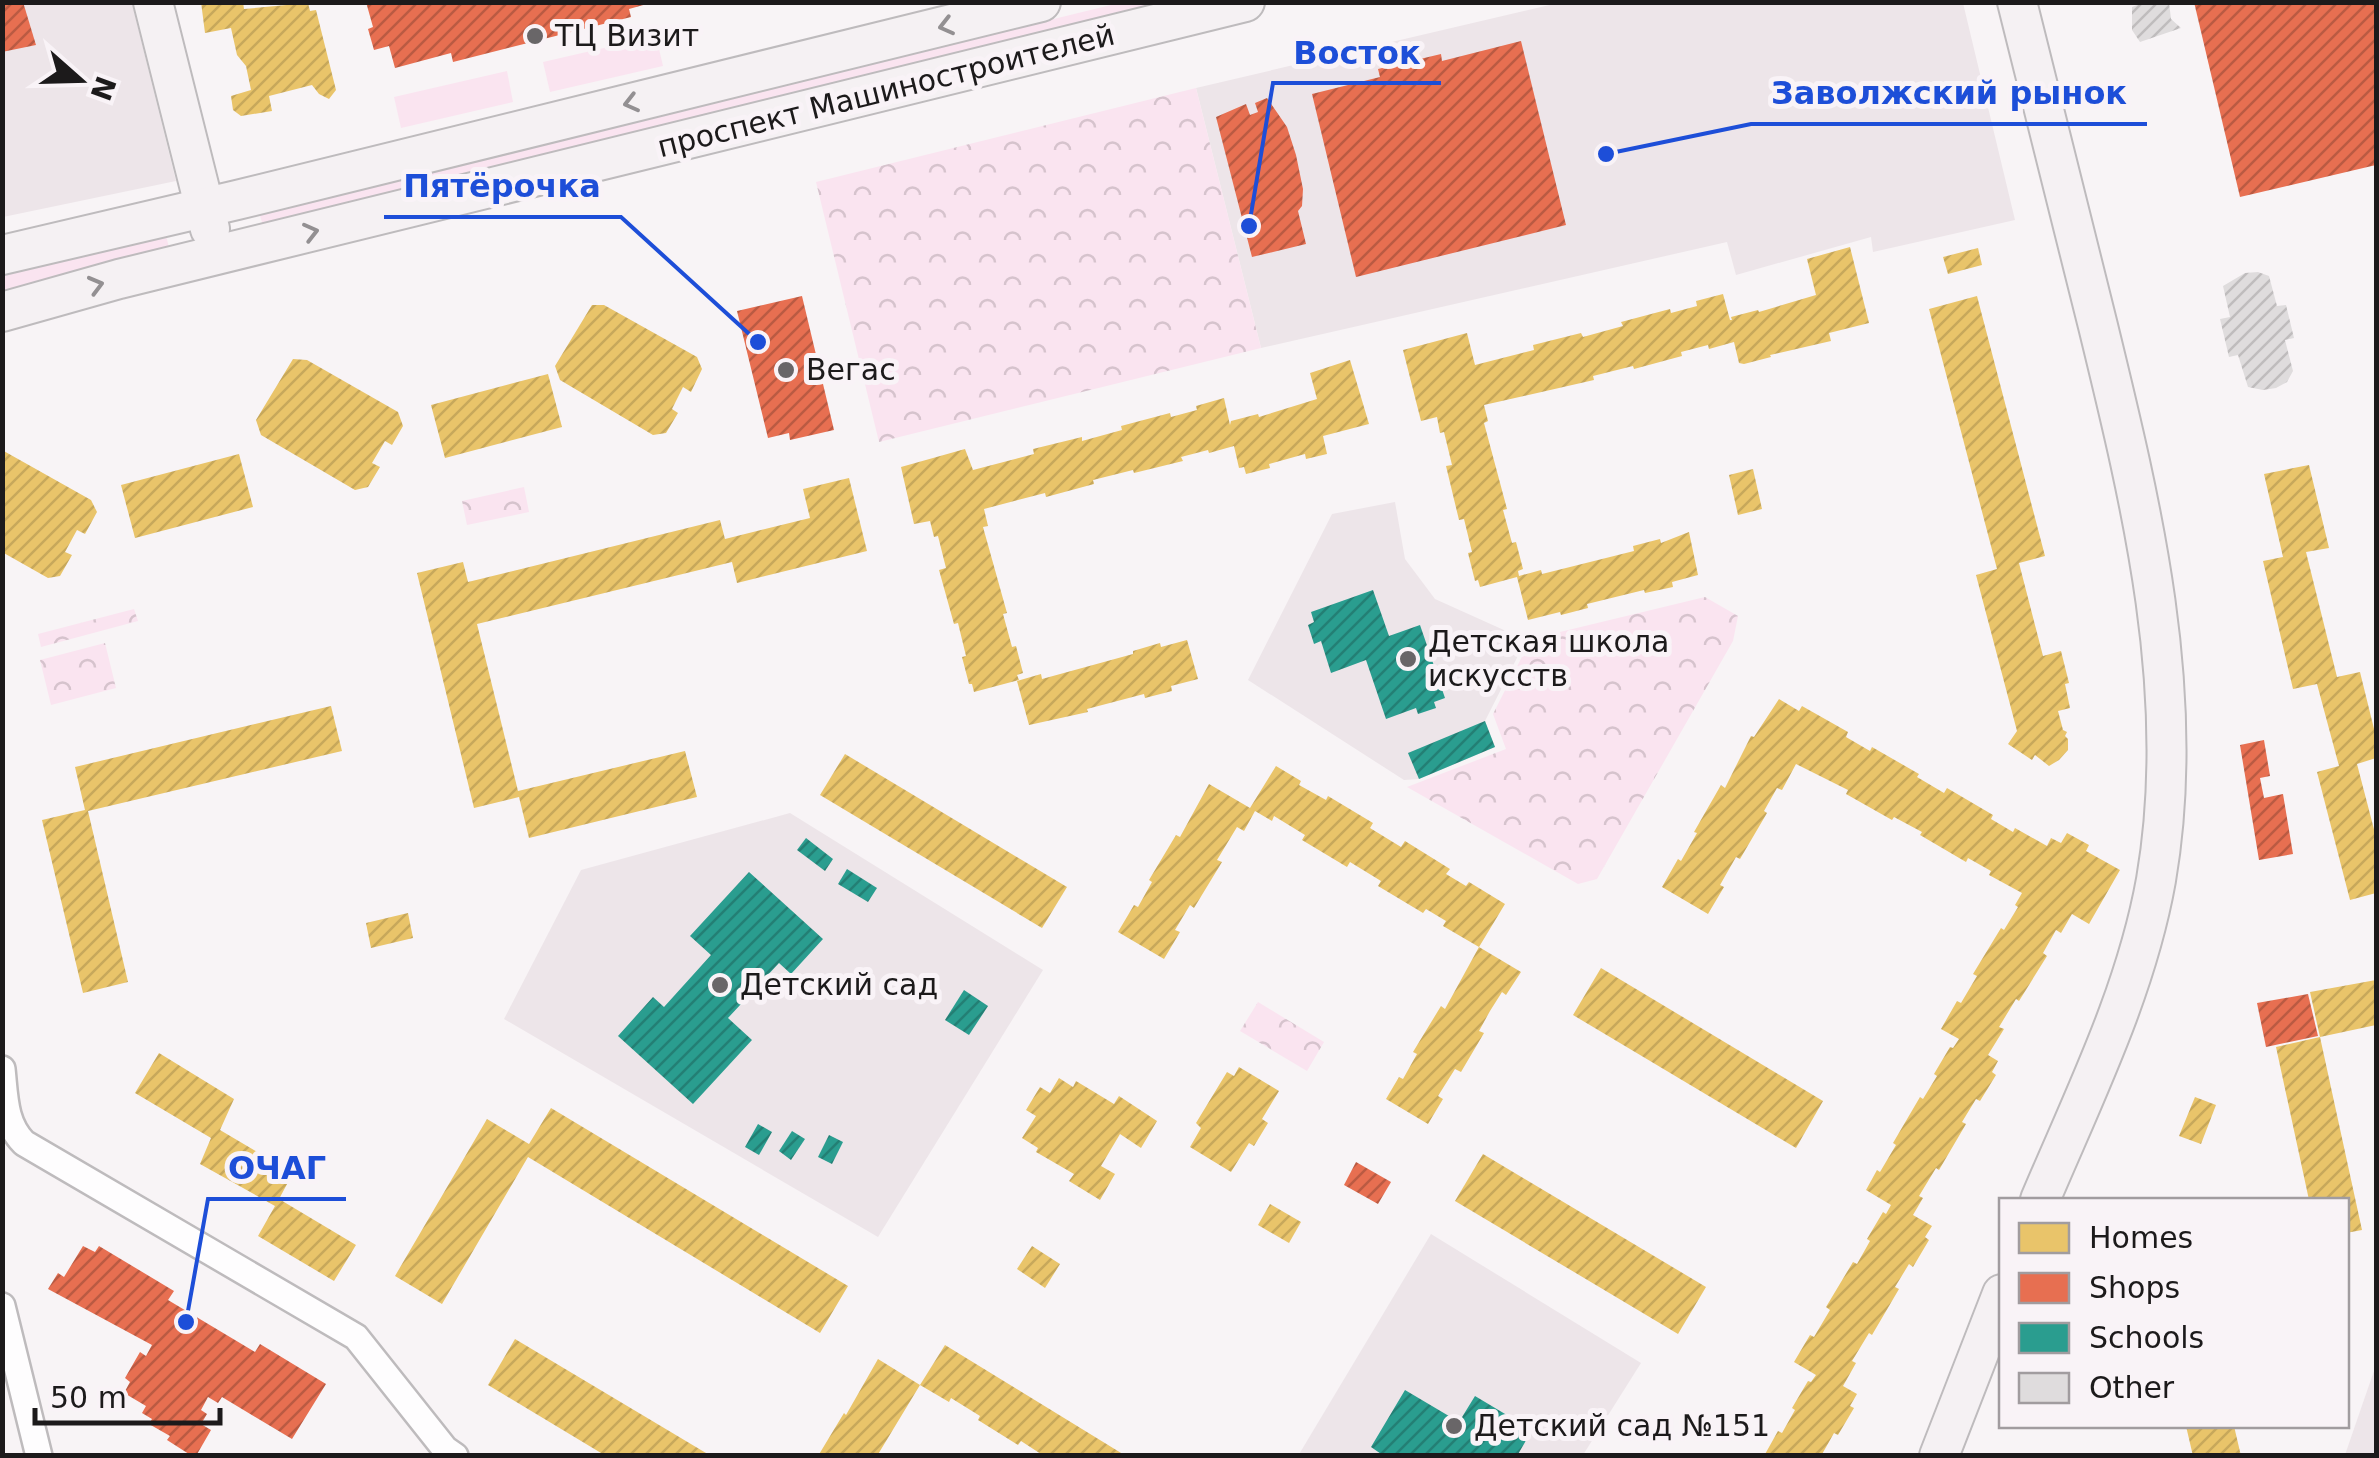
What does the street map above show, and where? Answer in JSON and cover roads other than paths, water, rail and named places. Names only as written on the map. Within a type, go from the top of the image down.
[{"type":"main road","points":[[153,2],[216,256]]},
{"type":"main road","name":"проспект Машиностроителей","points":[[2,255],[1041,2]]},
{"type":"main road","name":"проспект Машиностроителей","points":[[2,312],[100,284],[1245,2]]},
{"type":"main road","points":[[2017,2],[2132,469],[2152,575],[2167,732],[2165,820],[2141,945],[2122,1005],[2041,1198]]},
{"type":"main road","points":[[1939,1456],[1999,1301]]},
{"type":"street","points":[[2,1069],[8,1132],[356,1337],[445,1450],[455,1456]]},
{"type":"street","points":[[2,1306],[39,1456]]},
{"type":"place","name":"ТЦ Визит","points":[[535,36]]},
{"type":"place","name":"Заволжский рынок","points":[[1606,154]]},
{"type":"place","name":"Восток","points":[[1249,226]]},
{"type":"place","name":"Пятёрочка","points":[[758,342]]},
{"type":"place","name":"Вегас","points":[[786,370]]},
{"type":"place","name":"Детская школа искусств","points":[[1408,659]]},
{"type":"place","name":"Детский сад","points":[[720,985]]},
{"type":"place","name":"ОЧАГ","points":[[186,1322]]},
{"type":"place","name":"Детский сад №151","points":[[1454,1426]]}]
